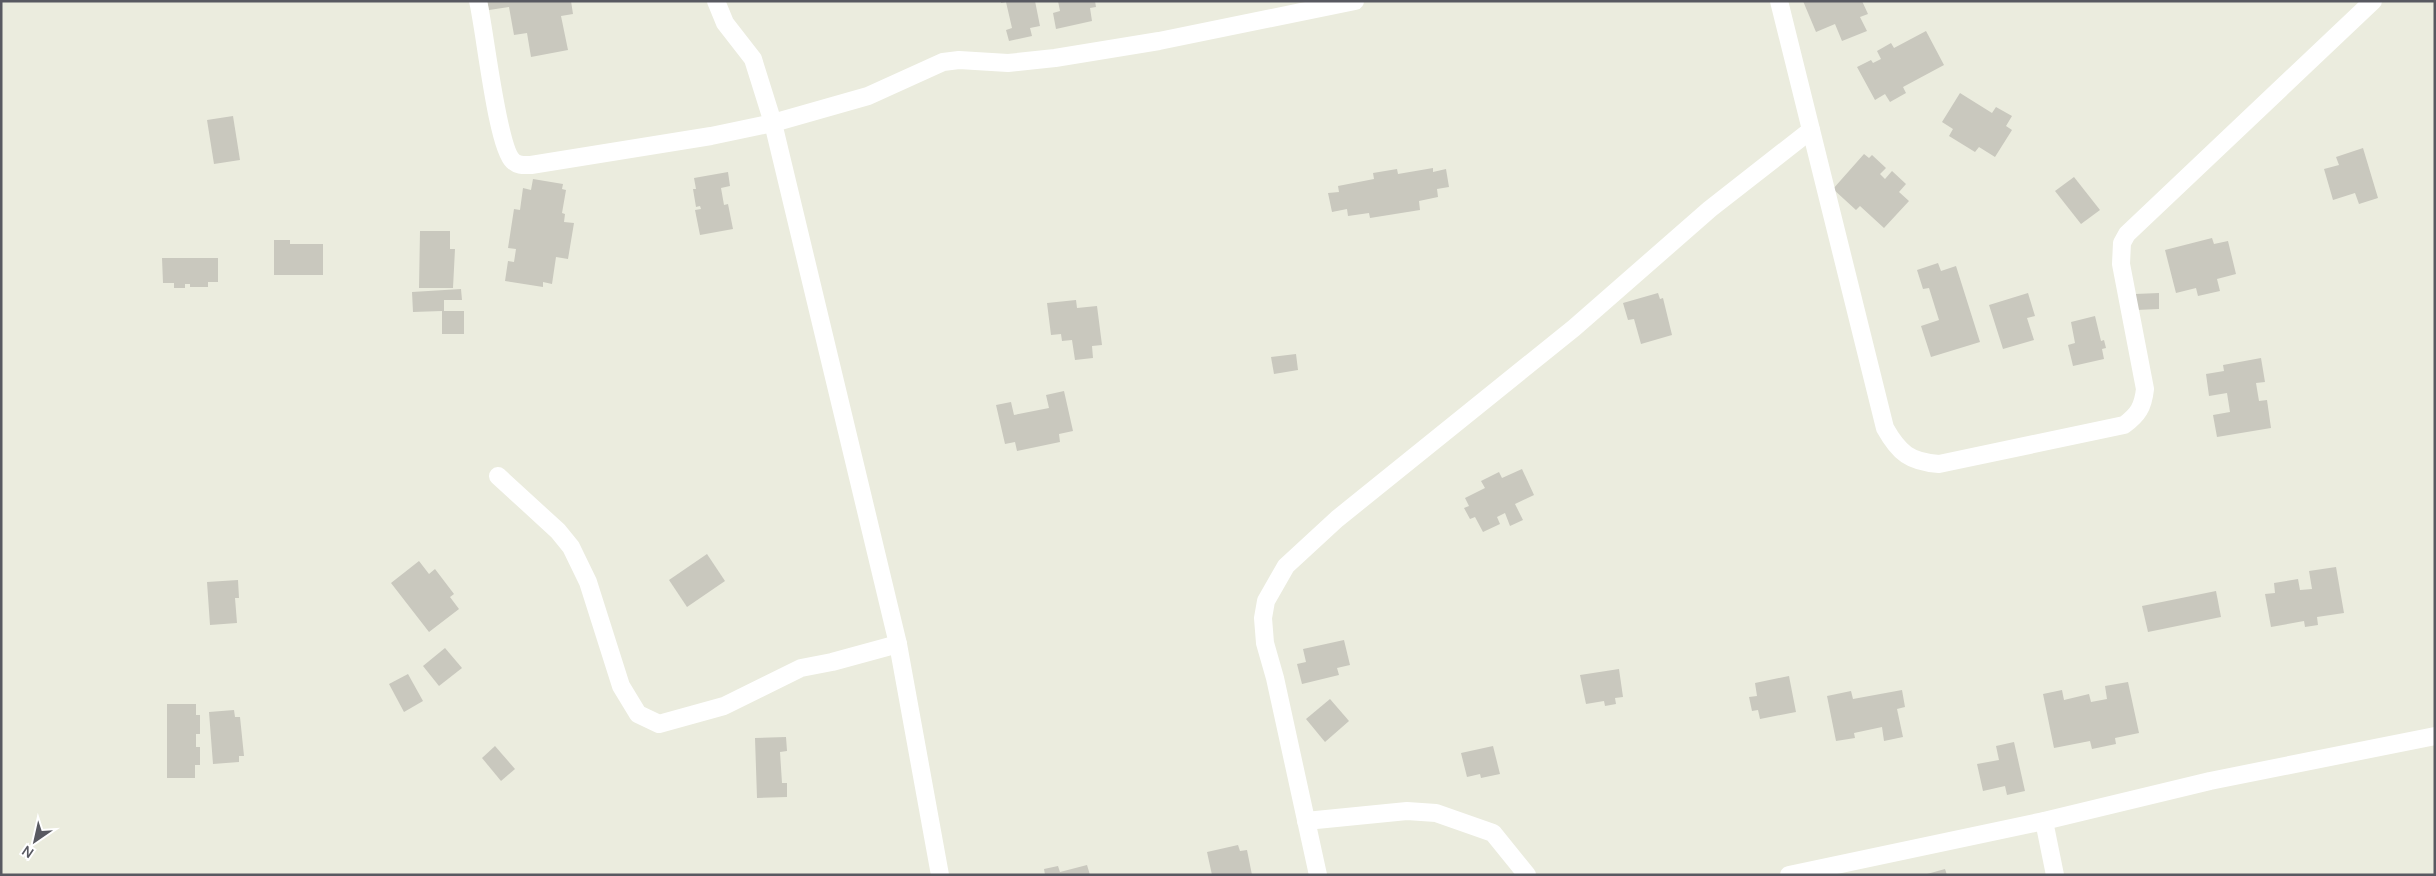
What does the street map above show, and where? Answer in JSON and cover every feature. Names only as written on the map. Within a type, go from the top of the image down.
[{"type":"street","points":[[478,1],[501,137],[512,160],[519,165],[609,154],[773,123],[868,96],[943,62],[960,60],[1008,63],[1055,58],[1159,41],[1355,1]]},
{"type":"street","points":[[716,1],[725,23],[753,59],[773,123],[898,644],[940,875]]},
{"type":"street","points":[[1779,1],[1885,428],[1894,444],[1907,456],[1921,463],[1939,464],[2124,425],[2137,416],[2144,402],[2145,389],[2121,264],[2122,243],[2127,234],[2373,1]]},
{"type":"street","points":[[1318,875],[1285,720],[1265,643],[1263,618],[1266,601],[1286,566],[1337,519],[1574,328],[1710,210],[1811,130]]},
{"type":"street","points":[[498,476],[571,546],[588,582],[621,686],[638,714],[659,724],[724,706],[801,668],[832,662],[898,644]]},
{"type":"street","points":[[1789,875],[2044,821],[2210,781],[2435,736]]},
{"type":"street","points":[[1306,821],[1407,811],[1436,814],[1493,834],[1527,875]]},
{"type":"street","points":[[2044,821],[2055,875]]},
{"type":"building","points":[[487,1],[571,1],[573,14],[561,16],[568,50],[531,57],[527,33],[514,35],[509,7],[489,10]]},
{"type":"building","points":[[1001,1],[1035,1],[1040,26],[1030,28],[1032,36],[1009,41],[1006,30],[1012,28],[1006,2],[1001,3]]},
{"type":"building","points":[[1058,1],[1095,1],[1096,7],[1090,8],[1092,21],[1056,29],[1053,13],[1060,11]]},
{"type":"building","points":[[1803,1],[1862,1],[1868,14],[1860,17],[1867,31],[1842,41],[1835,24],[1816,32]]},
{"type":"building","points":[[1926,31],[1944,65],[1903,87],[1906,93],[1890,102],[1885,94],[1875,100],[1857,67],[1871,60],[1873,63],[1881,59],[1877,51],[1891,43],[1894,48]]},
{"type":"building","points":[[1960,93],[1992,113],[1996,107],[2012,116],[2006,126],[2012,130],[1995,157],[1979,147],[1975,152],[1949,136],[1953,129],[1942,122]]},
{"type":"building","points":[[233,116],[240,160],[214,164],[207,120]]},
{"type":"building","points":[[2363,148],[2378,198],[2359,204],[2355,193],[2333,200],[2324,169],[2339,165],[2336,157]]},
{"type":"building","points":[[1864,154],[1869,158],[1872,155],[1886,168],[1880,174],[1885,179],[1892,171],[1906,184],[1899,192],[1909,201],[1884,228],[1860,206],[1856,210],[1833,189]]},
{"type":"building","points":[[1433,168],[1433,172],[1446,169],[1449,187],[1437,189],[1438,197],[1419,201],[1420,210],[1370,218],[1369,213],[1348,216],[1347,209],[1332,212],[1328,193],[1339,192],[1338,186],[1374,179],[1373,173],[1397,169],[1398,174]]},
{"type":"building","points":[[728,172],[730,186],[721,188],[724,205],[728,204],[733,229],[700,235],[695,210],[701,209],[700,206],[696,207],[693,189],[696,189],[694,178]]},
{"type":"building","points":[[2074,177],[2100,210],[2081,224],[2055,191]]},
{"type":"building","points":[[533,179],[563,184],[562,189],[566,190],[562,213],[565,214],[564,222],[574,223],[568,259],[556,257],[552,284],[543,282],[543,287],[505,281],[508,261],[514,262],[516,249],[508,248],[514,209],[520,210],[523,188],[531,190]]},
{"type":"building","points":[[420,231],[450,231],[450,249],[455,249],[453,288],[419,288]]},
{"type":"building","points":[[2212,238],[2214,244],[2228,241],[2236,274],[2217,279],[2220,291],[2198,296],[2196,288],[2176,293],[2165,250]]},
{"type":"building","points":[[274,240],[290,240],[290,244],[323,244],[323,275],[274,275]]},
{"type":"building","points":[[162,258],[218,258],[218,282],[208,282],[208,287],[190,287],[190,284],[185,284],[185,288],[174,288],[174,283],[163,283]]},
{"type":"building","points":[[1938,263],[1941,271],[1956,266],[1980,342],[1931,357],[1921,326],[1939,320],[1929,288],[1923,289],[1917,270]]},
{"type":"building","points":[[461,289],[462,300],[444,300],[444,311],[464,311],[464,334],[442,334],[442,311],[413,312],[412,292]]},
{"type":"building","points":[[1658,293],[1660,299],[1663,298],[1672,335],[1641,344],[1634,319],[1628,320],[1623,303]]},
{"type":"building","points":[[2028,293],[2035,316],[2027,318],[2034,340],[2003,349],[1989,305]]},
{"type":"building","points":[[2159,293],[2159,309],[2136,310],[2135,294]]},
{"type":"building","points":[[1076,300],[1077,308],[1097,306],[1102,345],[1092,346],[1093,358],[1075,360],[1072,340],[1062,341],[1061,334],[1051,335],[1047,303]]},
{"type":"building","points":[[2095,316],[2101,341],[2104,340],[2106,348],[2102,349],[2104,359],[2073,366],[2068,345],[2075,343],[2071,322]]},
{"type":"building","points":[[1296,354],[1298,370],[1274,374],[1271,357]]},
{"type":"building","points":[[2261,358],[2265,382],[2256,383],[2259,401],[2267,400],[2271,428],[2217,437],[2213,415],[2230,412],[2227,393],[2209,396],[2206,374],[2224,371],[2223,365]]},
{"type":"building","points":[[1064,391],[1073,431],[1059,434],[1060,442],[1017,451],[1015,442],[1005,444],[996,405],[1011,402],[1014,415],[1049,408],[1046,395]]},
{"type":"building","points":[[1522,469],[1534,495],[1515,504],[1523,520],[1510,526],[1505,513],[1497,517],[1500,524],[1483,532],[1475,517],[1470,519],[1464,508],[1469,506],[1465,498],[1485,488],[1481,481],[1499,472],[1502,478]]},
{"type":"building","points":[[707,554],[725,581],[687,607],[669,580]]},
{"type":"building","points":[[419,561],[429,574],[435,569],[454,594],[450,597],[459,609],[429,632],[391,583]]},
{"type":"building","points":[[2336,567],[2344,613],[2317,617],[2318,625],[2305,627],[2304,621],[2271,627],[2265,594],[2275,593],[2274,583],[2298,579],[2300,590],[2312,589],[2309,571]]},
{"type":"building","points":[[238,580],[239,598],[235,598],[237,623],[210,625],[207,582]]},
{"type":"building","points":[[2216,591],[2221,617],[2148,632],[2142,606]]},
{"type":"building","points":[[1344,640],[1350,665],[1337,668],[1339,675],[1302,684],[1297,664],[1306,662],[1303,649]]},
{"type":"building","points":[[445,648],[462,668],[439,686],[423,666]]},
{"type":"building","points":[[1619,669],[1623,697],[1615,698],[1616,704],[1605,706],[1604,701],[1586,704],[1580,675]]},
{"type":"building","points":[[408,674],[423,701],[404,712],[389,684]]},
{"type":"building","points":[[1789,676],[1796,712],[1760,719],[1758,710],[1752,711],[1749,697],[1757,696],[1755,683]]},
{"type":"building","points":[[2128,682],[2139,733],[2115,738],[2116,744],[2092,749],[2090,741],[2054,748],[2043,694],[2062,690],[2064,700],[2089,694],[2091,702],[2107,699],[2105,686]]},
{"type":"building","points":[[1902,690],[1905,707],[1897,709],[1903,737],[1884,741],[1882,727],[1854,733],[1855,738],[1836,741],[1827,696],[1851,691],[1853,699]]},
{"type":"building","points":[[1330,699],[1349,721],[1325,742],[1306,719]]},
{"type":"building","points":[[167,704],[196,704],[196,715],[200,715],[200,734],[196,734],[196,747],[200,747],[200,765],[195,765],[195,778],[167,778]]},
{"type":"building","points":[[234,710],[235,717],[240,717],[244,756],[239,756],[239,762],[213,764],[209,712]]},
{"type":"building","points":[[786,737],[787,751],[780,752],[782,783],[787,783],[787,797],[757,798],[755,738]]},
{"type":"building","points":[[2014,742],[2025,791],[2007,795],[2005,786],[1983,791],[1977,764],[1999,760],[1996,746]]},
{"type":"building","points":[[495,746],[515,769],[501,781],[482,758]]},
{"type":"building","points":[[1493,746],[1500,774],[1481,778],[1480,774],[1467,777],[1461,753]]},
{"type":"building","points":[[1238,845],[1240,851],[1247,850],[1252,875],[1212,875],[1207,852]]},
{"type":"building","points":[[1087,865],[1090,875],[1045,875],[1044,869],[1058,866],[1060,872]]},
{"type":"building","points":[[1945,869],[1947,875],[1927,874]]}]
